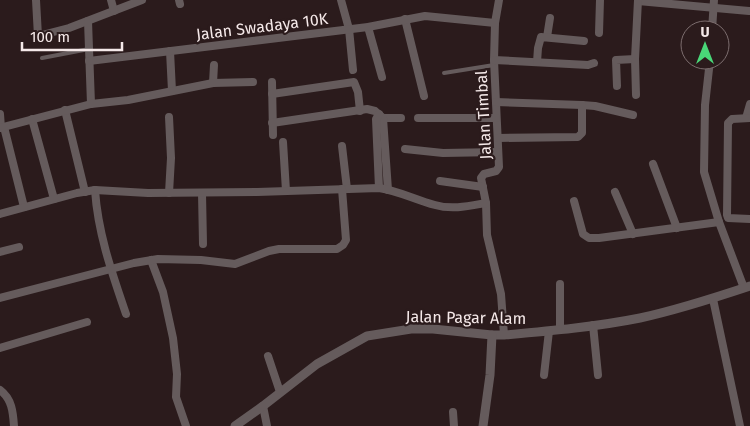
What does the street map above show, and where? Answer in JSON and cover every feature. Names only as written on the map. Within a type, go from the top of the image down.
[{"type":"street","points":[[36,0],[38,36],[142,0]]},
{"type":"street","points":[[111,0],[114,11]]},
{"type":"street","points":[[341,0],[349,29],[353,70]]},
{"type":"street","name":"Jalan Timbal","points":[[483,187],[482,176],[498,170],[494,62],[495,23],[499,0]]},
{"type":"street","points":[[598,33],[600,0]]},
{"type":"street","points":[[636,95],[635,59],[638,0],[690,5],[714,4],[749,11]]},
{"type":"street","points":[[713,20],[714,4]]},
{"type":"street","name":"Jalan Swadaya 10K","points":[[89,61],[368,27],[425,16],[495,23]]},
{"type":"street","points":[[547,37],[550,18]]},
{"type":"street","points":[[406,19],[424,96]]},
{"type":"street","points":[[88,20],[91,104]]},
{"type":"street","points":[[368,27],[382,77]]},
{"type":"street","points":[[537,62],[539,40],[541,37],[584,41]]},
{"type":"street","points":[[170,51],[172,91]]},
{"type":"street","points":[[617,86],[616,60],[635,59]]},
{"type":"street","points":[[494,62],[588,65],[594,63]]},
{"type":"street","points":[[213,83],[214,65]]},
{"type":"street","points":[[709,70],[705,105],[704,166],[719,222],[747,287]]},
{"type":"street","points":[[1,127],[91,104],[128,100],[213,83],[254,82]]},
{"type":"street","points":[[272,82],[273,135]]},
{"type":"street","points":[[272,94],[354,82],[358,92],[360,110]]},
{"type":"street","points":[[496,102],[582,105],[633,115]]},
{"type":"street","points":[[750,104],[748,118],[732,119],[727,126],[727,215],[728,218],[750,219]]},
{"type":"street","points":[[498,138],[578,137],[582,133],[582,105]]},
{"type":"street","points":[[65,110],[85,192]]},
{"type":"street","points":[[272,123],[360,110],[371,110],[379,117],[401,118]]},
{"type":"street","points":[[0,114],[1,127],[24,207]]},
{"type":"street","points":[[169,117],[171,158],[169,193]]},
{"type":"street","points":[[379,117],[379,188]]},
{"type":"street","points":[[379,117],[388,190]]},
{"type":"street","points":[[418,118],[496,118]]},
{"type":"street","points":[[32,119],[54,199]]},
{"type":"street","points":[[284,142],[286,191]]},
{"type":"street","points":[[0,298],[152,260],[201,260],[235,264],[278,249],[341,248],[346,240],[342,146]]},
{"type":"street","points":[[405,149],[443,153],[498,152]]},
{"type":"street","points":[[653,164],[677,228]]},
{"type":"street","points":[[440,181],[483,187],[486,203],[487,235],[501,294],[504,335]]},
{"type":"street","points":[[0,214],[96,190],[202,193],[379,188],[436,206],[461,208],[486,203]]},
{"type":"street","points":[[96,190],[100,232],[126,314]]},
{"type":"street","points":[[615,192],[633,234]]},
{"type":"street","points":[[202,193],[203,244]]},
{"type":"street","points":[[574,201],[583,234],[589,238],[719,222]]},
{"type":"street","points":[[0,252],[19,247]]},
{"type":"street","points":[[152,260],[163,292],[173,338],[177,374],[176,397],[186,426]]},
{"type":"street","points":[[560,284],[560,330]]},
{"type":"street","name":"Jalan Pagar Alam","points":[[235,426],[317,364],[367,336],[411,329],[433,329],[492,335],[560,330],[640,318],[714,299],[747,287]]},
{"type":"street","points":[[714,299],[740,426]]},
{"type":"street","points":[[0,348],[87,322]]},
{"type":"street","points":[[593,325],[598,375]]},
{"type":"street","points":[[544,375],[549,331]]},
{"type":"street","points":[[483,426],[490,375],[492,335]]},
{"type":"street","points":[[268,356],[280,392]]},
{"type":"street","points":[[0,390],[9,400],[13,411],[14,426]]},
{"type":"street","points":[[263,406],[267,426]]},
{"type":"street","points":[[453,412],[454,426]]},
{"type":"lane","points":[[42,58],[89,49]]},
{"type":"lane","points":[[444,72],[494,62]]}]
